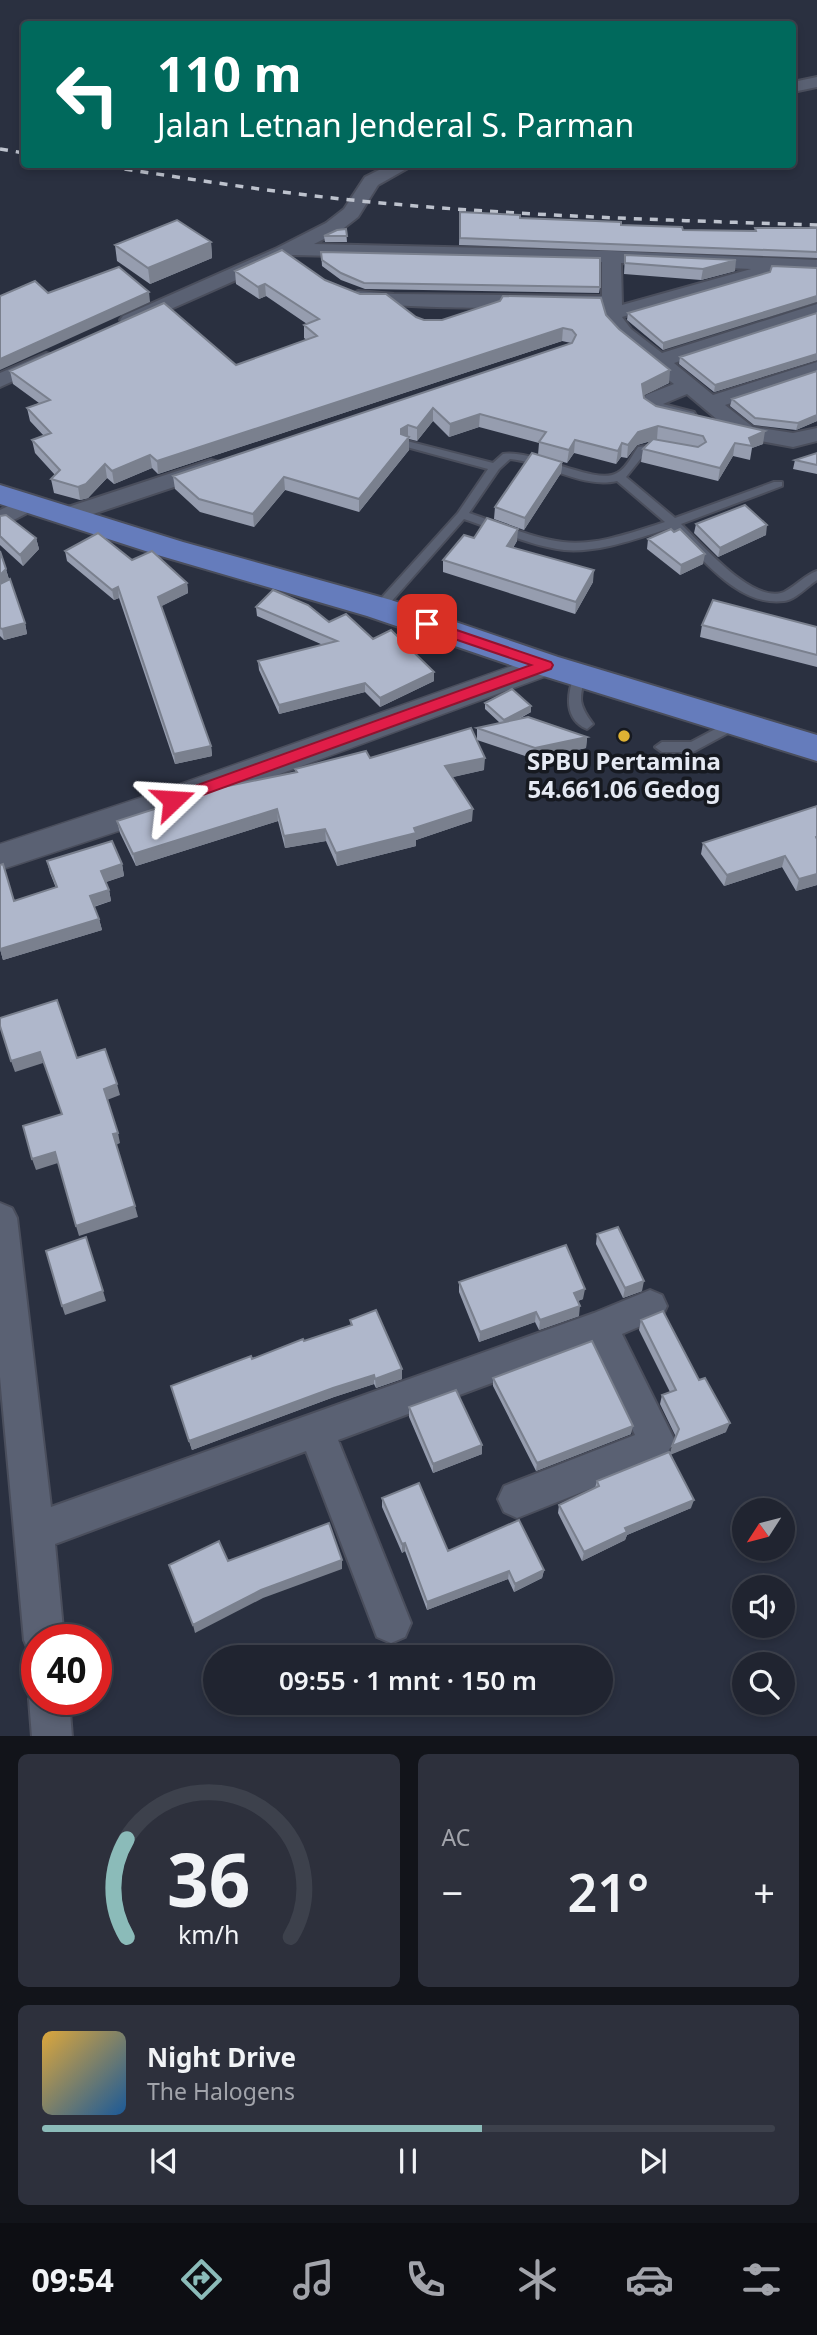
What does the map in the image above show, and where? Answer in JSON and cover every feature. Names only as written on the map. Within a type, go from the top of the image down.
[{"type":"highway","points":[[14,498],[172,549],[379,608],[580,676],[817,748]]},
{"type":"street","points":[[796,86],[817,82]]},
{"type":"street","points":[[114,327],[288,250],[333,227],[351,213],[371,181],[398,168]]},
{"type":"street","points":[[288,250],[611,257],[817,266]]},
{"type":"street","points":[[288,250],[304,266]]},
{"type":"street","points":[[611,257],[612,308],[617,327],[746,432]]},
{"type":"street","points":[[340,290],[361,298],[515,300],[612,308],[785,265]]},
{"type":"street","points":[[394,300],[419,319]]},
{"type":"street","points":[[455,320],[515,300]]},
{"type":"street","points":[[659,361],[817,310]]},
{"type":"street","points":[[0,380],[68,349]]},
{"type":"street","points":[[709,403],[817,368]]},
{"type":"street","points":[[690,386],[653,399],[652,404],[663,411],[746,432],[793,440],[817,434]]},
{"type":"street","points":[[67,514],[237,458]]},
{"type":"street","points":[[0,520],[14,498]]},
{"type":"street","points":[[0,857],[173,800],[546,665]]},
{"type":"street","points":[[0,1218],[43,1624]]},
{"type":"street","points":[[35,1532],[600,1327],[650,1306]]},
{"type":"street","points":[[517,1499],[652,1446],[656,1439],[600,1327]]},
{"type":"street","points":[[316,1431],[390,1623]]},
{"type":"street","points":[[50,1715],[52,1736]]},
{"type":"lane","points":[[408,444],[495,467]]},
{"type":"lane","points":[[379,608],[462,515],[495,467],[507,456],[523,456],[605,481],[624,474],[642,449],[656,445],[669,448]]},
{"type":"lane","points":[[619,477],[672,522],[736,583],[760,594],[783,597],[817,575]]},
{"type":"lane","points":[[462,515],[564,546],[596,546],[778,484]]},
{"type":"lane","points":[[580,676],[574,691],[573,706],[587,724]]},
{"type":"lane","points":[[662,747],[692,747],[736,723]]},
{"type":"building","points":[[460,212],[520,215],[520,218],[621,222],[621,225],[682,227],[683,230],[817,228],[817,252],[460,238]]},
{"type":"building","points":[[177,220],[211,242],[148,268],[115,245]]},
{"type":"building","points":[[346,229],[347,236],[324,236],[337,230]]},
{"type":"building","points":[[282,250],[325,280],[360,294],[386,294],[424,320],[442,320],[500,301],[503,296],[601,298],[606,315],[619,329],[670,370],[642,384],[644,398],[656,406],[765,431],[749,438],[752,446],[735,443],[720,468],[643,449],[653,439],[698,447],[706,442],[703,436],[658,426],[638,432],[628,445],[622,443],[618,451],[575,440],[569,450],[539,442],[546,432],[480,414],[450,424],[433,408],[417,428],[408,425],[401,429],[401,434],[409,437],[359,499],[284,477],[253,514],[199,499],[173,476],[572,343],[576,335],[572,330],[563,328],[157,461],[150,455],[112,471],[105,464],[86,484],[78,487],[51,479],[60,470],[32,440],[51,433],[27,408],[50,400],[10,371],[164,303],[236,365],[317,336],[304,325],[319,319],[265,284],[258,287],[235,271]]},
{"type":"building","points":[[321,252],[600,258],[600,287],[364,283],[341,273],[322,260]]},
{"type":"building","points":[[625,255],[736,260],[703,269],[625,263]]},
{"type":"building","points":[[772,266],[817,268],[817,296],[663,343],[628,313],[770,272]]},
{"type":"building","points":[[119,267],[149,292],[0,359],[0,296],[35,281],[48,293]]},
{"type":"building","points":[[817,313],[817,354],[715,385],[680,357]]},
{"type":"building","points":[[817,371],[817,415],[798,423],[755,418],[732,399]]},
{"type":"building","points":[[532,453],[562,462],[525,518],[495,507]]},
{"type":"building","points":[[817,453],[817,465],[795,460]]},
{"type":"building","points":[[745,505],[767,525],[720,548],[696,524]]},
{"type":"building","points":[[6,515],[36,538],[20,555],[0,536],[0,516]]},
{"type":"building","points":[[487,518],[518,529],[507,546],[594,570],[576,602],[443,560],[464,535],[474,538]]},
{"type":"building","points":[[671,529],[674,532],[680,529],[705,554],[681,565],[648,539]]},
{"type":"building","points":[[98,533],[132,560],[152,551],[187,583],[158,597],[211,746],[174,754],[118,587],[112,590],[65,551]]},
{"type":"building","points":[[0,551],[6,569],[0,575]]},
{"type":"building","points":[[10,579],[25,623],[2,629],[0,584]]},
{"type":"building","points":[[273,590],[308,605],[329,622],[346,614],[373,639],[391,630],[434,672],[380,698],[365,683],[279,705],[258,661],[337,641],[256,607]]},
{"type":"building","points":[[713,600],[817,627],[817,655],[702,625]]},
{"type":"building","points":[[512,689],[531,706],[504,720],[485,703]]},
{"type":"building","points":[[528,717],[587,737],[535,748],[477,728]]},
{"type":"building","points":[[471,728],[485,758],[445,766],[473,809],[414,828],[416,833],[336,853],[325,829],[284,836],[277,809],[133,854],[117,821],[223,787],[297,772],[295,769],[366,751],[370,758]]},
{"type":"building","points":[[817,806],[817,874],[799,879],[785,856],[727,875],[703,843]]},
{"type":"building","points":[[112,841],[122,864],[101,871],[109,890],[90,896],[99,919],[0,949],[0,865],[3,864],[14,901],[57,887],[47,861]]},
{"type":"building","points":[[57,1000],[77,1058],[105,1049],[117,1084],[104,1089],[118,1133],[113,1134],[135,1206],[76,1226],[55,1152],[32,1159],[23,1126],[62,1114],[40,1052],[11,1061],[0,1026],[0,1018]]},
{"type":"building","points":[[618,1227],[644,1281],[625,1288],[597,1234]]},
{"type":"building","points":[[86,1237],[103,1291],[62,1306],[46,1251]]},
{"type":"building","points":[[566,1245],[585,1289],[574,1293],[580,1306],[540,1320],[536,1312],[480,1332],[459,1282]]},
{"type":"building","points":[[376,1310],[402,1369],[375,1379],[374,1375],[333,1388],[189,1441],[171,1386],[251,1356],[252,1359],[303,1339],[304,1341],[352,1325],[350,1320]]},
{"type":"building","points":[[663,1311],[699,1380],[705,1378],[730,1423],[672,1446],[679,1429],[662,1395],[676,1390],[641,1320]]},
{"type":"building","points":[[592,1341],[633,1426],[537,1463],[493,1378]]},
{"type":"building","points":[[456,1390],[482,1445],[433,1464],[409,1407]]},
{"type":"building","points":[[669,1452],[694,1500],[625,1528],[627,1532],[584,1552],[559,1505],[599,1486],[597,1481]]},
{"type":"building","points":[[419,1483],[448,1551],[519,1520],[544,1570],[515,1584],[509,1571],[427,1602],[405,1543],[402,1544],[382,1498]]},
{"type":"building","points":[[329,1523],[342,1560],[261,1590],[193,1625],[169,1565],[219,1541],[228,1561]]},
{"type":"railway","points":[[0,149],[21,152]]},
{"type":"railway","points":[[120,168],[294,193],[418,206],[589,217],[817,225]]},
{"type":"place","name":"SPBU Pertamina 54.661.06 Gedog","points":[[624,736]]},
{"type":"route","points":[[173,800],[546,665],[427,624]]}]
